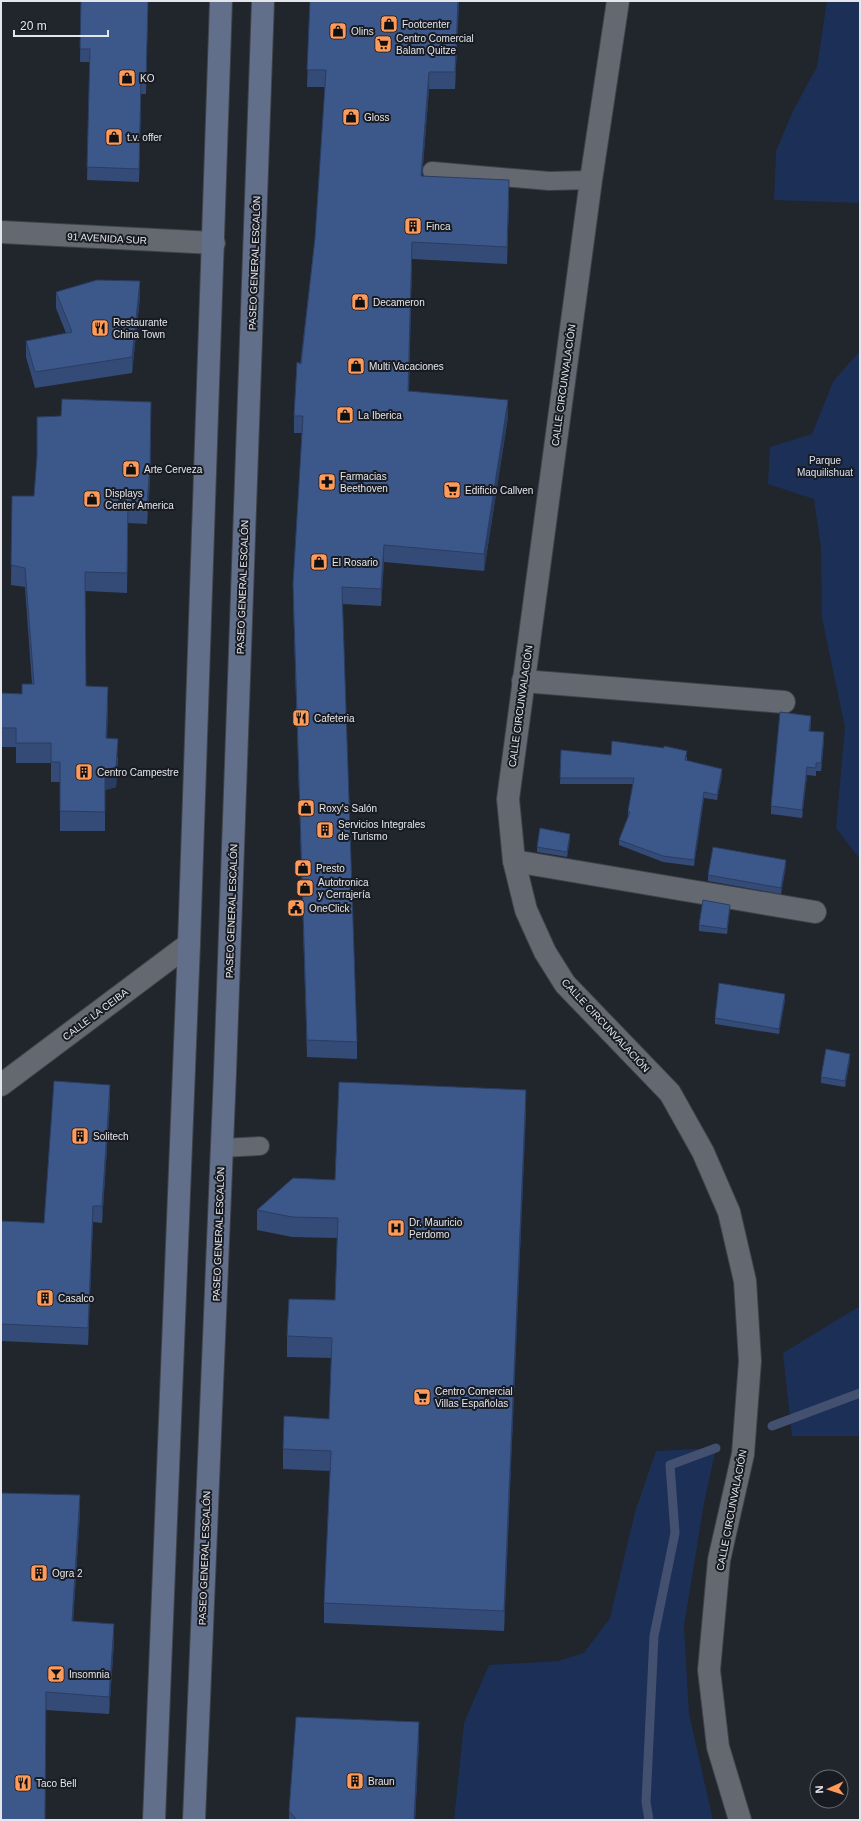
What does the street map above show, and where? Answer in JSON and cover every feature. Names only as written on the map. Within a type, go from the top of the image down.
[{"type":"main road","points":[[154,1820],[189,944],[214,243],[221,1]]},
{"type":"main road","name":"PASEO GENERAL ESCALÓN","points":[[194,1820],[221,1148],[263,1]]},
{"type":"street","name":"CALLE CIRCUNVALACIÓN","points":[[618,1],[591,180],[508,799],[514,861],[526,910],[545,952],[565,984],[670,1093],[703,1152],[729,1212],[745,1281],[750,1361],[743,1454],[719,1560],[710,1670],[718,1747],[740,1820]]},
{"type":"street","name":"91 AVENIDA SUR","points":[[1,232],[214,243]]},
{"type":"street","points":[[523,681],[784,702]]},
{"type":"street","points":[[514,861],[815,912]]},
{"type":"street","name":"CALLE LA CEIBA","points":[[1,1085],[189,944]]},
{"type":"lane","points":[[432,171],[549,181],[591,180]]},
{"type":"lane","points":[[221,1148],[260,1146]]},
{"type":"green space","points":[[827,1],[860,1],[860,203],[774,200],[776,151],[793,111],[817,67]]},
{"type":"green space","name":"Parque Maquilishuat","points":[[860,351],[860,859],[836,828],[845,727],[822,618],[821,548],[814,499],[768,484],[770,447],[812,434],[833,382]]},
{"type":"green space","points":[[860,1306],[860,1436],[792,1436],[783,1353]]},
{"type":"green space","points":[[716,1448],[704,1503],[684,1626],[689,1714],[713,1820],[454,1820],[464,1723],[489,1665],[558,1661],[584,1653],[610,1618],[635,1512],[656,1451]]},
{"type":"building","points":[[81,1],[148,1],[146,81],[141,81],[139,169],[87,167],[90,49],[80,49]]},
{"type":"building","points":[[310,1],[458,1],[455,72],[429,72],[421,176],[509,180],[507,247],[412,242],[408,391],[508,400],[484,554],[384,545],[381,589],[342,587],[357,1042],[307,1040],[293,584],[303,416],[294,416],[297,362],[301,364],[315,238],[326,70],[307,70]]},
{"type":"building","name":"Restaurante China Town","points":[[97,280],[140,281],[132,357],[35,372],[26,341],[72,332],[56,292]]},
{"type":"building","points":[[62,399],[151,402],[150,464],[147,505],[128,503],[127,573],[85,572],[86,686],[108,687],[106,738],[118,739],[116,767],[105,770],[105,812],[60,811],[60,762],[51,762],[51,743],[16,743],[16,728],[1,728],[1,693],[22,694],[22,684],[34,684],[25,568],[11,565],[12,496],[34,496],[37,456],[37,417],[61,416]]},
{"type":"building","points":[[780,712],[811,716],[809,731],[824,732],[821,763],[816,763],[816,768],[807,767],[802,810],[771,806]]},
{"type":"building","points":[[612,741],[664,748],[664,746],[687,751],[685,760],[722,769],[717,795],[704,792],[694,860],[663,856],[619,840],[630,812],[628,811],[634,778],[560,778],[561,750],[611,755]]},
{"type":"building","points":[[540,828],[570,834],[567,852],[537,847]]},
{"type":"building","points":[[713,847],[786,860],[781,888],[708,875]]},
{"type":"building","points":[[703,900],[730,905],[727,929],[699,925]]},
{"type":"building","points":[[719,983],[785,994],[779,1029],[715,1018]]},
{"type":"building","points":[[826,1049],[850,1054],[845,1081],[821,1077]]},
{"type":"building","points":[[54,1081],[110,1085],[102,1206],[93,1206],[88,1328],[1,1324],[1,1221],[44,1223]]},
{"type":"building","name":"Centro Comercial Villas Españolas","points":[[339,1082],[526,1090],[504,1611],[324,1603],[331,1451],[283,1449],[284,1416],[329,1419],[332,1338],[287,1336],[289,1299],[335,1300],[338,1218],[292,1217],[257,1210],[293,1178],[335,1180]]},
{"type":"building","points":[[1,1493],[80,1495],[72,1621],[114,1624],[109,1697],[46,1692],[45,1820],[1,1820]]},
{"type":"building","name":"Braun","points":[[296,1717],[419,1722],[414,1820],[297,1820],[289,1811]]},
{"type":"waterway","points":[[772,1426],[860,1393]]},
{"type":"waterway","points":[[649,1820],[646,1802],[654,1636],[675,1533],[670,1465],[716,1448]]},
{"type":"place","name":"Footcenter","points":[[389,24]]},
{"type":"place","name":"Olins","points":[[338,31]]},
{"type":"place","name":"Centro Comercial Balam Quitze","points":[[383,44]]},
{"type":"place","name":"KO","points":[[127,78]]},
{"type":"place","name":"Gloss","points":[[351,117]]},
{"type":"place","name":"t.v. offer","points":[[114,137]]},
{"type":"place","name":"Finca","points":[[413,226]]},
{"type":"place","name":"Decameron","points":[[360,302]]},
{"type":"place","name":"Restaurante China Town","points":[[100,328]]},
{"type":"place","name":"Multi Vacaciones","points":[[356,366]]},
{"type":"place","name":"La Iberica","points":[[345,415]]},
{"type":"place","name":"Arte Cerveza","points":[[131,469]]},
{"type":"place","name":"Farmacias Beethoven","points":[[327,482]]},
{"type":"place","name":"Edificio Callven","points":[[452,490]]},
{"type":"place","name":"Displays Center America","points":[[92,499]]},
{"type":"place","name":"El Rosario","points":[[319,562]]},
{"type":"place","name":"Cafeteria","points":[[301,718]]},
{"type":"place","name":"Centro Campestre","points":[[84,772]]},
{"type":"place","name":"Roxy's Salón","points":[[306,808]]},
{"type":"place","name":"Servicios Integrales de Turismo","points":[[325,830]]},
{"type":"place","name":"Presto","points":[[303,868]]},
{"type":"place","name":"Autotronica y Cerrajería","points":[[305,888]]},
{"type":"place","name":"OneClick","points":[[296,908]]},
{"type":"place","name":"Solitech","points":[[80,1136]]},
{"type":"place","name":"Dr. Mauricio Perdomo","points":[[396,1228]]},
{"type":"place","name":"Casalco","points":[[45,1298]]},
{"type":"place","name":"Centro Comercial Villas Españolas","points":[[422,1397]]},
{"type":"place","name":"Ogra 2","points":[[39,1573]]},
{"type":"place","name":"Insomnia","points":[[56,1674]]},
{"type":"place","name":"Braun","points":[[355,1781]]},
{"type":"place","name":"Taco Bell","points":[[23,1783]]}]
